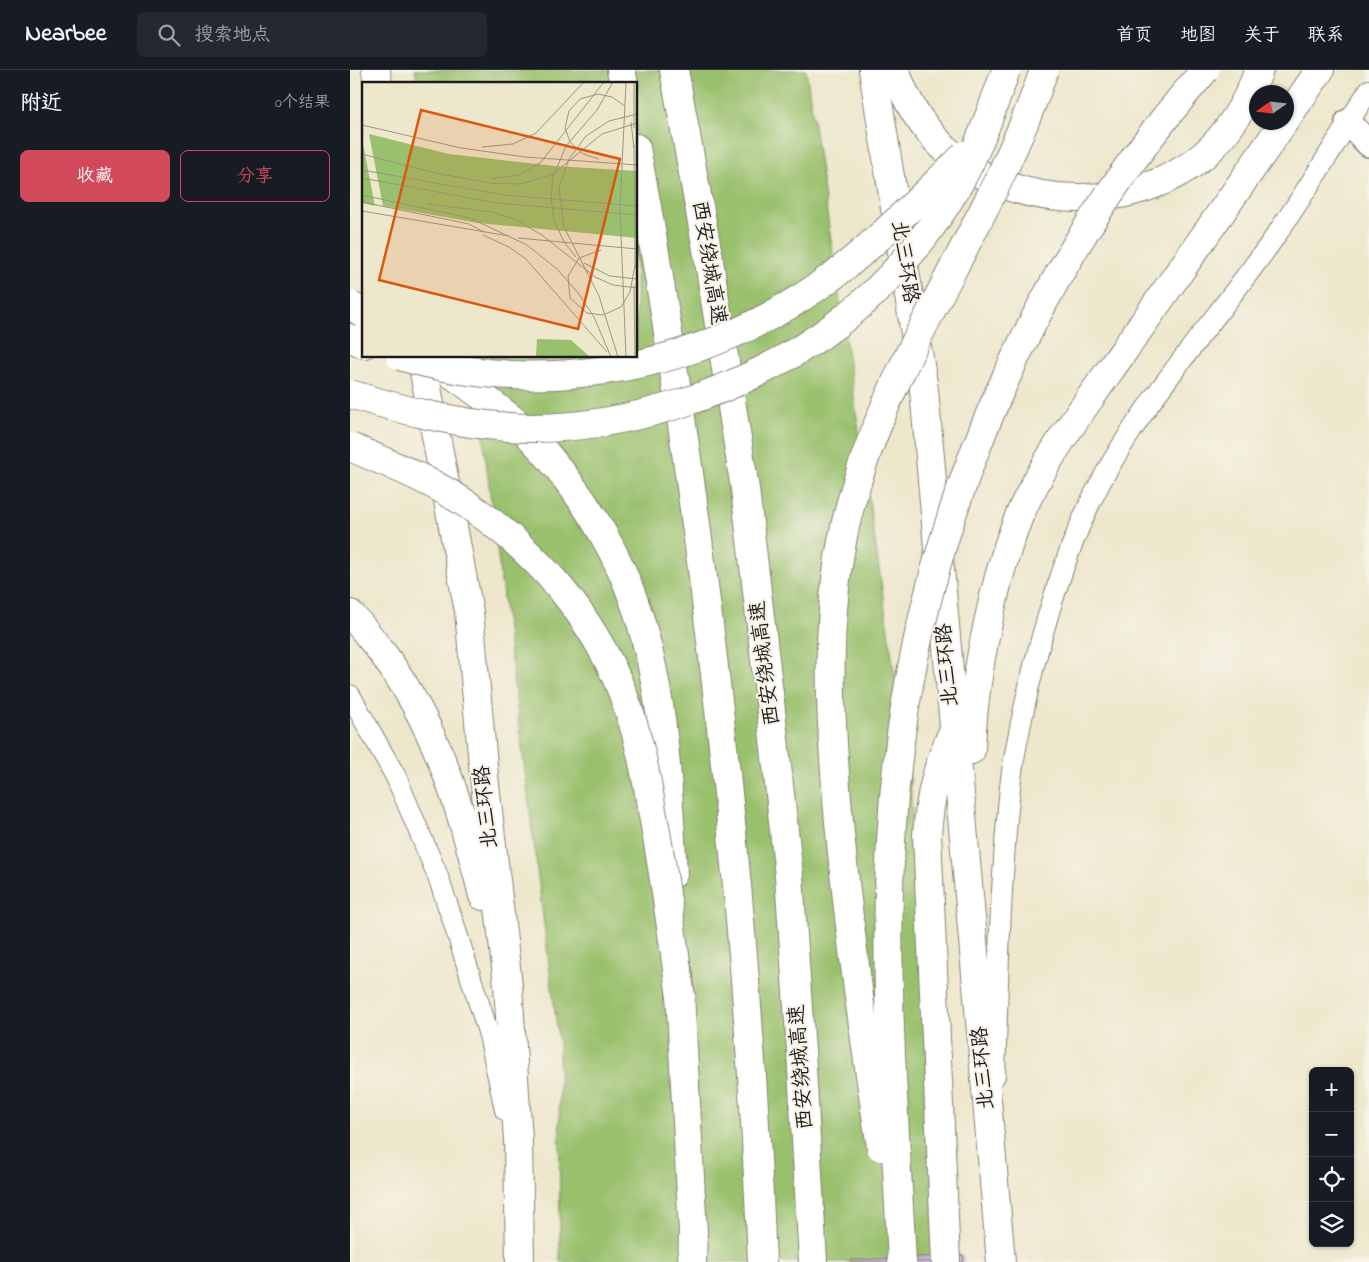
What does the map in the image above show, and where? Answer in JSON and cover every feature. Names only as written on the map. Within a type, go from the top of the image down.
[{"type":"highway","name":"西安绕城高速","points":[[674,70],[708,254],[745,489],[768,682],[789,876],[813,1262]]},
{"type":"highway","name":"北三环路","points":[[873,70],[924,390],[1001,1262]]},
{"type":"highway","points":[[894,70],[901,87],[927,130],[964,164],[984,175],[1026,192],[1049,197],[1085,199],[1125,193],[1147,187],[1186,168],[1204,155],[1220,139],[1245,104],[1259,70]]},
{"type":"highway","points":[[350,394],[428,416],[468,423],[510,427],[581,425],[623,419],[658,410],[698,397],[785,360],[814,342],[845,318],[894,272],[918,245],[941,212],[972,158],[986,129],[1006,70]]},
{"type":"highway","points":[[900,1262],[858,1001],[839,822],[830,716],[829,670],[835,585],[842,541],[854,492],[885,408],[933,306],[1012,153],[1026,121],[1044,70]]},
{"type":"highway","points":[[406,358],[418,362],[479,372],[533,376],[595,372],[625,368],[685,352],[750,327],[834,275],[883,233],[1032,90],[1056,70]]},
{"type":"highway","points":[[900,1262],[888,889],[894,796],[907,696],[932,583],[965,478],[1006,377],[1030,325],[1060,270],[1094,216],[1167,114],[1205,70]]},
{"type":"highway","points":[[1294,107],[1320,70]]},
{"type":"highway","points":[[972,917],[971,720],[993,600],[1008,544],[1047,462],[1278,130]]},
{"type":"highway","points":[[638,159],[669,337],[715,672],[733,834],[746,980],[756,1120],[762,1262]]},
{"type":"highway","points":[[350,305],[362,313]]},
{"type":"highway","points":[[350,332],[362,308]]},
{"type":"highway","points":[[350,338],[362,343]]},
{"type":"highway","name":"北三环路","points":[[422,358],[469,612],[484,776],[508,985],[518,1140],[520,1262]]},
{"type":"highway","points":[[429,358],[525,430],[564,476],[613,552],[632,596],[642,629],[652,666],[664,743],[667,779],[681,997],[693,1233],[692,1262]]},
{"type":"highway","points":[[350,447],[438,487],[478,511],[517,542],[548,573],[584,620],[621,688],[636,732],[658,842],[681,997]]},
{"type":"highway","points":[[350,614],[391,664],[413,698],[432,736],[449,779],[465,825],[491,927],[512,1054]]},
{"type":"highway","points":[[946,1262],[927,835],[932,790],[944,752],[954,729]]},
{"type":"street","points":[[992,1165],[998,995],[1009,797],[1025,705],[1040,642],[1062,570],[1090,505],[1120,450],[1151,402],[1273,240],[1369,90]]},
{"type":"street","points":[[1348,122],[1369,144]]},
{"type":"street","points":[[350,695],[396,777],[417,824],[453,921],[489,1035],[501,1086],[519,1194]]},
{"type":"green space","points":[[415,70],[806,70],[910,780],[942,1262],[560,1262],[559,1044],[482,429],[469,358],[638,358],[638,82],[418,82]]},
{"type":"building","points":[[963,1255],[964,1262],[851,1262],[851,1260]]}]
